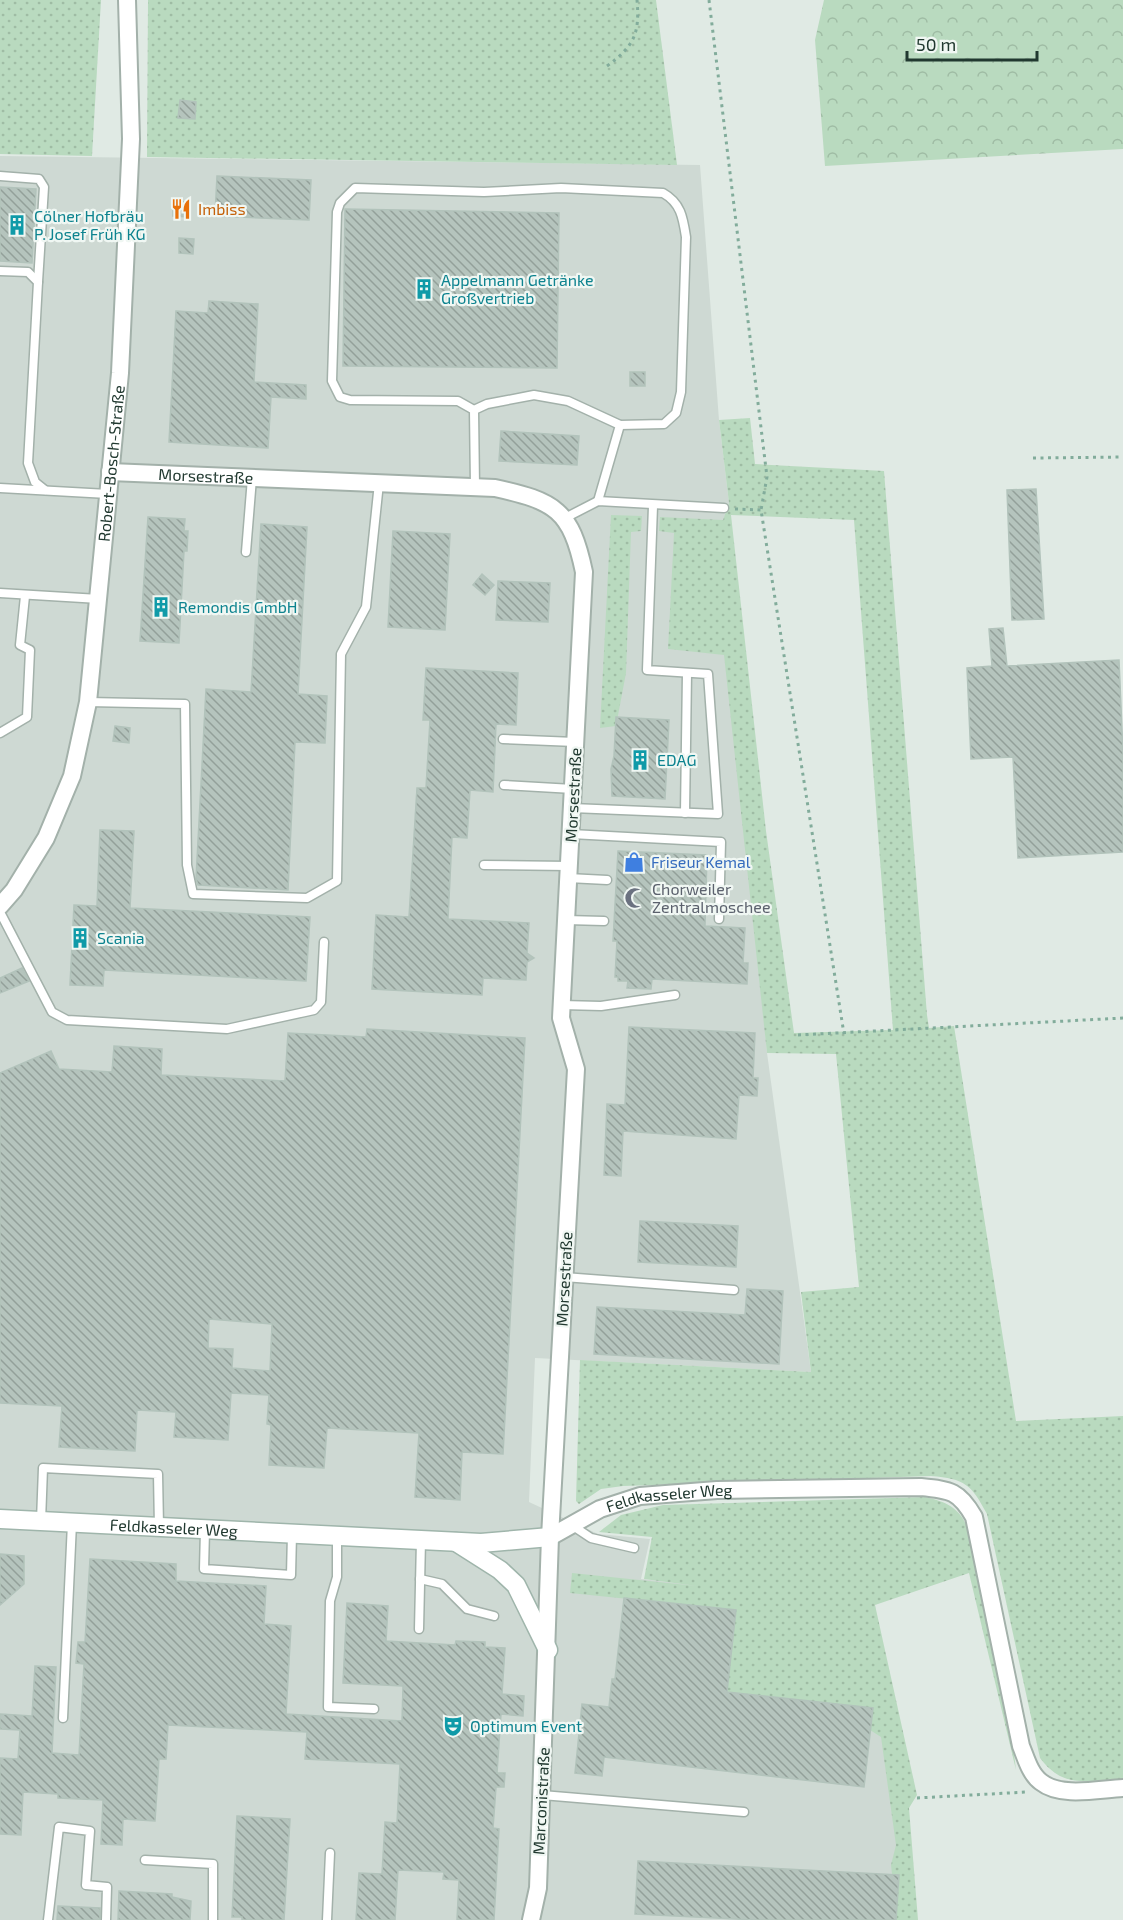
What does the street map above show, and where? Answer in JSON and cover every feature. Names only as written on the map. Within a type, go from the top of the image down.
[{"type":"street","name":"Robert-Bosch-Straße","points":[[0,906],[14,890],[46,838],[72,776],[88,702],[120,373],[131,139],[127,0]]},
{"type":"street","name":"Morsestraße","points":[[110,472],[495,488],[536,497],[565,518],[577,540],[584,572],[561,1018],[576,1069],[550,1537]]},
{"type":"street","name":"Feldkasseler Weg","points":[[0,1519],[481,1543],[550,1537],[600,1509],[640,1496],[717,1490],[921,1487],[945,1489],[963,1497],[974,1517],[1021,1746],[1030,1768],[1041,1782],[1061,1791],[1123,1788]]},
{"type":"street","name":"Marconistraße","points":[[531,1920],[538,1888],[548,1650],[550,1537]]},
{"type":"street","points":[[455,1541],[500,1570],[516,1585],[548,1650]]},
{"type":"lane","points":[[0,176],[39,179],[44,187],[28,463],[35,482],[45,490]]},
{"type":"lane","points":[[355,188],[484,192],[561,188],[663,193],[675,200],[682,214],[686,237],[681,392],[676,413],[664,424],[620,425],[568,401],[534,395],[488,404],[474,410],[458,401],[350,400],[340,397],[332,381],[337,212],[340,203],[355,188]]},
{"type":"lane","points":[[0,271],[28,272],[38,282]]},
{"type":"lane","points":[[474,410],[476,487]]},
{"type":"lane","points":[[598,501],[620,425]]},
{"type":"lane","points":[[246,552],[252,478]]},
{"type":"lane","points":[[88,702],[185,704],[187,865],[193,894],[307,898],[337,881],[341,654],[366,607],[379,483]]},
{"type":"lane","points":[[0,488],[108,494]]},
{"type":"lane","points":[[565,518],[598,501],[653,506],[724,508]]},
{"type":"lane","points":[[572,808],[718,814],[708,674],[647,670],[653,506]]},
{"type":"lane","points":[[0,593],[99,599]]},
{"type":"lane","points":[[0,733],[27,717],[30,650],[20,645],[25,596]]},
{"type":"lane","points":[[685,813],[687,673]]},
{"type":"lane","points":[[503,740],[575,742]]},
{"type":"lane","points":[[504,784],[573,789]]},
{"type":"lane","points":[[571,834],[721,842],[719,919]]},
{"type":"lane","points":[[484,865],[569,872],[607,880]]},
{"type":"lane","points":[[0,912],[52,1012],[67,1020],[227,1029],[314,1010],[321,1002],[324,942]]},
{"type":"lane","points":[[566,920],[604,921]]},
{"type":"lane","points":[[562,1005],[601,1006],[675,996]]},
{"type":"lane","points":[[564,1277],[734,1290]]},
{"type":"lane","points":[[41,1521],[43,1468],[146,1473],[158,1474],[159,1527]]},
{"type":"lane","points":[[63,1718],[72,1523]]},
{"type":"lane","points":[[573,1526],[591,1539],[634,1548]]},
{"type":"lane","points":[[205,1530],[204,1569],[291,1575],[292,1534]]},
{"type":"lane","points":[[337,1535],[337,1577],[330,1601],[328,1707],[374,1709]]},
{"type":"lane","points":[[419,1629],[421,1540]]},
{"type":"lane","points":[[420,1579],[442,1584],[467,1609],[494,1616]]},
{"type":"lane","points":[[542,1795],[744,1812]]},
{"type":"lane","points":[[48,1920],[59,1827],[90,1831],[86,1885],[107,1887],[106,1920]]},
{"type":"lane","points":[[327,1920],[330,1853]]},
{"type":"lane","points":[[145,1860],[213,1864],[213,1920]]},
{"type":"path","points":[[607,66],[624,54],[635,39],[639,19],[637,0]]},
{"type":"path","points":[[709,0],[767,477],[761,510],[844,1034]]},
{"type":"path","points":[[1033,458],[1123,457]]},
{"type":"path","points":[[724,508],[761,510]]},
{"type":"path","points":[[798,1035],[1123,1018]]},
{"type":"path","points":[[917,1798],[1030,1792]]},
{"type":"shaded area","points":[[0,156],[700,165],[719,420],[729,503],[723,521],[767,1053],[811,1372],[535,1358],[529,1502],[598,1534],[650,1539],[641,1579],[875,1605],[910,1920],[0,1920]]},
{"type":"green space","points":[[0,0],[101,0],[92,156],[0,154]]},
{"type":"green space","points":[[148,0],[656,0],[677,165],[147,157]]},
{"type":"green space","points":[[824,0],[1123,0],[1123,149],[825,166],[815,40]]},
{"type":"green space","points":[[750,418],[755,464],[884,471],[927,1015],[929,1028],[954,1026],[1016,1421],[1123,1416],[1123,1779],[1077,1781],[1068,1779],[1058,1775],[1040,1758],[987,1514],[971,1490],[959,1481],[931,1476],[623,1486],[601,1489],[579,1504],[576,1501],[580,1360],[811,1372],[801,1292],[859,1287],[836,1054],[767,1053],[724,655],[668,649],[674,533],[659,531],[660,517],[723,520],[729,503],[719,420]],"holes":[[[731,515],[854,520],[893,1030],[794,1033],[766,831]]]},
{"type":"green space","points":[[611,515],[642,516],[641,531],[631,532],[626,673],[616,726],[600,728]]},
{"type":"green space","points":[[925,1497],[952,1507],[961,1516],[968,1529],[1013,1745],[1016,1770],[969,1573],[875,1605],[917,1795],[909,1808],[918,1920],[896,1920],[899,1875],[892,1874],[891,1865],[896,1845],[881,1737],[870,1730],[873,1708],[727,1692],[735,1610],[570,1593],[572,1573],[697,1586],[644,1579],[652,1537],[599,1532],[621,1515],[663,1505]]},
{"type":"building","points":[[180,100],[196,102],[195,119],[178,118]]},
{"type":"building","points":[[217,176],[311,180],[309,220],[215,216]]},
{"type":"building","name":"Cölner Hofbräu P. Josef Früh KG","points":[[0,187],[36,189],[32,263],[0,261]]},
{"type":"building","name":"Imbiss","points":[[173,201],[189,202],[188,217],[173,216]]},
{"type":"building","name":"Appelmann Getränke Großvertrieb","points":[[345,209],[559,213],[557,368],[343,366]]},
{"type":"building","points":[[179,238],[194,239],[193,254],[179,253]]},
{"type":"building","points":[[209,301],[258,304],[254,382],[306,385],[306,399],[271,397],[268,448],[169,442],[176,311],[208,313]]},
{"type":"building","points":[[630,372],[645,372],[645,386],[630,386]]},
{"type":"building","points":[[501,431],[579,436],[577,465],[499,461]]},
{"type":"building","points":[[1036,489],[1044,619],[1012,620],[1007,490]]},
{"type":"building","name":"Remondis GmbH","points":[[148,517],[185,519],[184,531],[188,531],[187,551],[184,551],[179,643],[140,641]]},
{"type":"building","points":[[261,524],[307,527],[298,694],[327,696],[325,743],[295,742],[288,890],[198,885],[196,879],[206,689],[251,692]]},
{"type":"building","points":[[393,531],[450,534],[445,630],[388,627]]},
{"type":"building","points":[[482,574],[494,585],[485,595],[473,585]]},
{"type":"building","points":[[498,581],[550,583],[548,622],[496,620]]},
{"type":"building","points":[[1003,628],[1007,666],[1119,660],[1123,753],[1123,852],[1018,858],[1013,757],[971,759],[967,668],[992,666],[989,629]]},
{"type":"building","points":[[426,668],[518,673],[516,725],[496,724],[493,792],[470,790],[467,838],[452,837],[448,919],[529,923],[527,953],[534,958],[527,962],[526,980],[483,978],[482,995],[372,989],[376,915],[409,917],[417,788],[426,788],[430,720],[423,720]]},
{"type":"building","name":"EDAG","points":[[616,717],[669,720],[665,799],[612,796],[611,769]]},
{"type":"building","points":[[115,726],[130,728],[129,743],[113,741]]},
{"type":"building","points":[[100,830],[134,831],[130,908],[310,917],[306,981],[104,970],[103,986],[70,985],[74,905],[97,906]]},
{"type":"building","points":[[618,851],[707,855],[705,926],[745,928],[743,963],[748,963],[747,984],[652,979],[651,989],[627,988],[628,981],[618,981],[618,977],[615,977],[617,941],[613,941]]},
{"type":"building","points":[[22,968],[29,981],[0,993],[0,978]]},
{"type":"building","points":[[629,1027],[755,1033],[753,1078],[758,1078],[757,1096],[739,1095],[736,1139],[623,1131],[621,1176],[604,1175],[607,1104],[625,1105]]},
{"type":"building","points":[[367,1029],[525,1038],[503,1454],[462,1452],[460,1500],[415,1497],[419,1433],[327,1428],[324,1468],[269,1465],[271,1425],[267,1424],[269,1395],[231,1393],[228,1440],[174,1437],[176,1412],[137,1410],[135,1451],[59,1447],[62,1406],[0,1403],[0,1073],[51,1051],[59,1069],[112,1072],[114,1046],[162,1049],[161,1075],[285,1081],[288,1033],[366,1037]],"holes":[[[209,1319],[272,1324],[270,1371],[232,1368],[233,1349],[208,1348]]]},
{"type":"building","points":[[640,1221],[738,1226],[736,1267],[638,1262]]},
{"type":"building","points":[[747,1289],[783,1291],[779,1364],[594,1354],[597,1307],[745,1315]]},
{"type":"building","points":[[0,1554],[24,1556],[24,1584],[0,1605]]},
{"type":"building","points":[[90,1559],[176,1564],[176,1581],[266,1586],[264,1624],[291,1626],[286,1714],[402,1721],[403,1686],[343,1683],[347,1603],[388,1606],[386,1641],[455,1645],[456,1641],[485,1642],[485,1647],[505,1648],[502,1694],[524,1696],[523,1716],[501,1714],[497,1773],[505,1773],[504,1787],[496,1787],[493,1828],[499,1829],[494,1920],[457,1920],[459,1880],[443,1879],[444,1872],[398,1870],[395,1920],[356,1920],[359,1873],[382,1874],[385,1822],[397,1823],[400,1764],[305,1759],[307,1732],[168,1725],[166,1759],[159,1759],[155,1821],[123,1819],[122,1845],[101,1844],[103,1800],[58,1798],[58,1794],[23,1792],[21,1835],[0,1834],[0,1758],[18,1759],[20,1730],[0,1729],[0,1714],[32,1716],[35,1666],[56,1667],[52,1753],[79,1755],[84,1664],[76,1663],[78,1642],[85,1642]]},
{"type":"building","points":[[624,1598],[736,1610],[727,1692],[873,1708],[864,1787],[604,1757],[602,1776],[575,1773],[582,1704],[609,1707],[612,1679],[615,1679]]},
{"type":"building","points":[[237,1816],[290,1819],[284,1920],[242,1920],[242,1917],[232,1917]]},
{"type":"building","points":[[638,1861],[899,1875],[896,1920],[756,1920],[635,1914]]},
{"type":"building","points":[[119,1891],[172,1894],[172,1897],[191,1901],[190,1920],[118,1920]]},
{"type":"building","points":[[58,1906],[100,1908],[100,1920],[57,1920]]},
{"type":"place","name":"Imbiss","points":[[181,209]]},
{"type":"place","name":"Cölner Hofbräu P. Josef Früh KG","points":[[17,225]]},
{"type":"place","name":"Appelmann Getränke Großvertrieb","points":[[424,289]]},
{"type":"place","name":"Remondis GmbH","points":[[161,607]]},
{"type":"place","name":"EDAG","points":[[640,760]]},
{"type":"place","name":"Friseur Kemal","points":[[634,862]]},
{"type":"place","name":"Chorweiler Zentralmoschee","points":[[635,898]]},
{"type":"place","name":"Scania","points":[[80,938]]},
{"type":"place","name":"Optimum Event","points":[[453,1726]]}]
